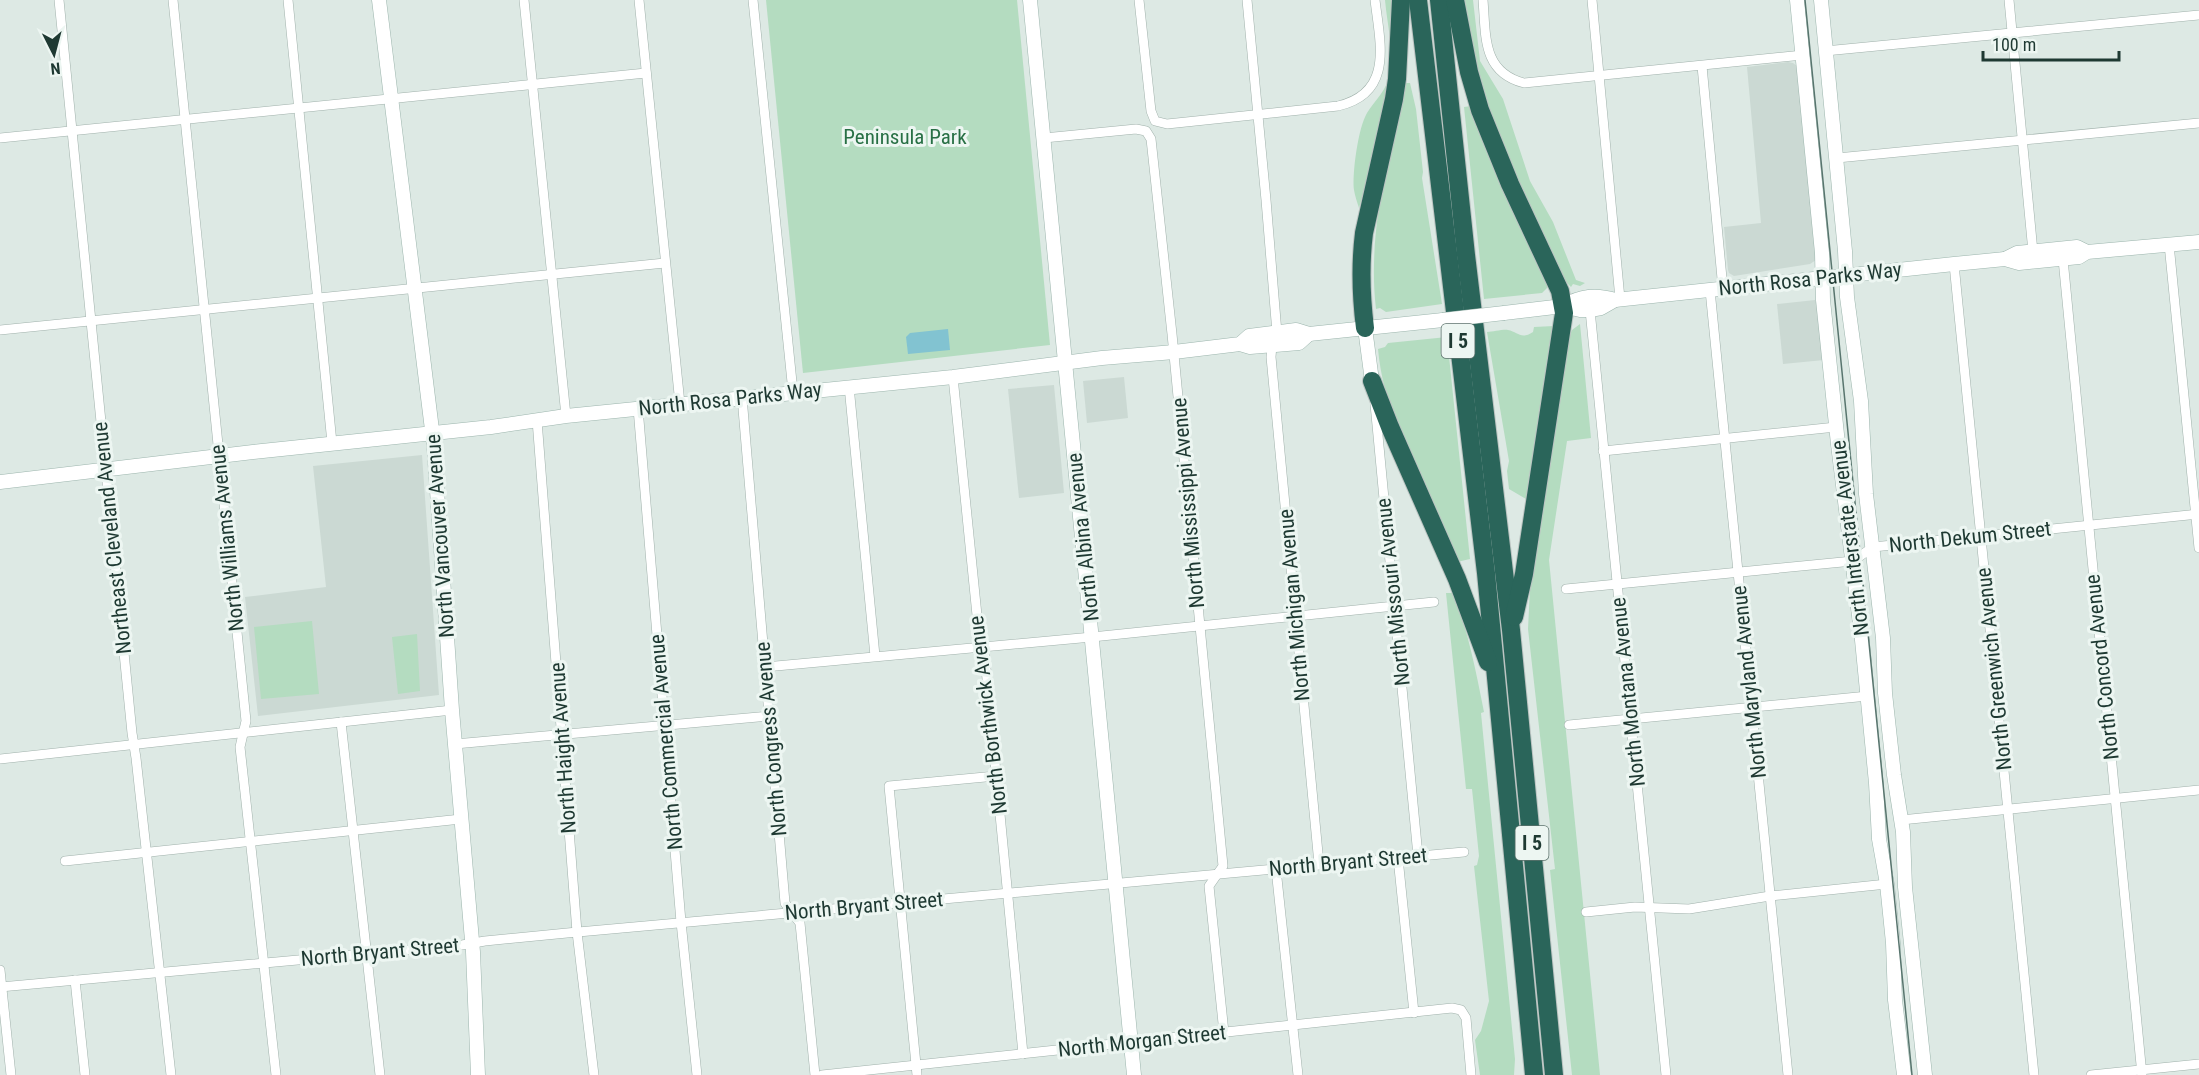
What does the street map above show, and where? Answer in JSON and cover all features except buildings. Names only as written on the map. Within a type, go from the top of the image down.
[{"type":"highway","points":[[1365,328],[1362,293],[1364,233],[1394,99],[1401,0]]},
{"type":"highway","name":"I 5","points":[[1418,0],[1476,487],[1534,1075]]},
{"type":"highway","name":"I 5","points":[[1439,0],[1466,255],[1511,630],[1554,1075]]},
{"type":"highway","points":[[1455,0],[1469,72],[1480,110],[1510,184],[1560,291],[1563,306],[1564,318],[1524,574],[1511,630]]},
{"type":"highway","points":[[1372,381],[1390,428],[1457,579],[1496,682]]},
{"type":"highway","points":[[1527,1075],[1531,1040]]},
{"type":"highway","points":[[1552,1056],[1563,1067],[1564,1075]]},
{"type":"street","name":"Northeast Cleveland Avenue","points":[[58,0],[105,471],[171,1075]]},
{"type":"street","name":"North Williams Avenue","points":[[173,0],[246,721],[240,747],[249,842],[276,1075]]},
{"type":"street","points":[[288,0],[332,443]]},
{"type":"street","name":"North Vancouver Avenue","points":[[379,0],[433,433],[452,710],[472,943],[478,1075]]},
{"type":"street","points":[[524,0],[566,416]]},
{"type":"street","points":[[639,0],[680,404]]},
{"type":"street","points":[[753,0],[793,392]]},
{"type":"street","name":"North Albina Avenue","points":[[1030,0],[1134,1075]]},
{"type":"street","points":[[1139,0],[1152,117],[1156,122],[1167,124],[1351,103],[1366,93],[1378,77],[1380,58],[1375,0]]},
{"type":"street","name":"North Michigan Avenue","points":[[1247,0],[1277,322],[1270,353],[1319,864]]},
{"type":"street","points":[[1483,0],[1490,55],[1497,69],[1505,76],[1524,83],[1803,55]]},
{"type":"street","points":[[1592,0],[1618,300]]},
{"type":"street","name":"North Interstate Avenue","points":[[1797,0],[1822,253],[1823,300],[1868,696],[1879,839],[1887,884],[1893,943],[1895,1000],[1904,1075]]},
{"type":"street","name":"North Interstate Avenue","points":[[1821,0],[1854,363],[1861,401],[1867,501],[1874,547],[1886,693],[1901,820],[1906,897],[1925,1075]]},
{"type":"street","points":[[2009,0],[2033,252]]},
{"type":"street","points":[[1825,51],[2199,15]]},
{"type":"street","name":"North Maryland Avenue","points":[[1702,66],[1717,289],[1724,439],[1788,1075]]},
{"type":"street","points":[[0,138],[646,73]]},
{"type":"street","points":[[1836,158],[2199,123]]},
{"type":"street","name":"North Mississippi Avenue","points":[[1044,138],[1136,129],[1148,132],[1154,153],[1222,866],[1209,886],[1224,1033]]},
{"type":"street","name":"North Rosa Parks Way","points":[[2005,259],[2019,263],[2079,257],[2087,252],[2199,242]]},
{"type":"street","points":[[2169,244],[2199,548]]},
{"type":"street","name":"North Rosa Parks Way","points":[[0,482],[638,408],[953,377],[1240,344],[1250,347],[1274,339],[1299,343],[1309,334],[1563,306],[1590,310],[1601,308],[1618,300],[1846,274],[2005,259],[2017,253],[2077,247],[2087,252]]},
{"type":"street","name":"North Concord Avenue","points":[[2063,259],[2142,1073]]},
{"type":"street","points":[[0,330],[665,263]]},
{"type":"street","name":"North Greenwich Avenue","points":[[1954,264],[2034,1075]]},
{"type":"street","name":"North Rosa Parks Way","points":[[1563,306],[1578,298],[1601,296],[1618,300]]},
{"type":"street","name":"North Montana Avenue","points":[[1590,310],[1666,1075]]},
{"type":"street","name":"North Missouri Avenue","points":[[1365,328],[1418,856]]},
{"type":"street","name":"North Borthwick Avenue","points":[[953,377],[979,635],[985,658],[1023,1054]]},
{"type":"street","points":[[849,386],[874,656]]},
{"type":"street","name":"North Congress Avenue","points":[[742,397],[785,903],[800,923],[815,1075]]},
{"type":"street","name":"North Commercial Avenue","points":[[638,408],[681,922],[697,1075]]},
{"type":"street","name":"North Haight Avenue","points":[[537,420],[577,932],[594,1075]]},
{"type":"street","points":[[1603,451],[1836,427]]},
{"type":"street","name":"North Dekum Street","points":[[1566,589],[1853,561],[1874,547],[2197,514]]},
{"type":"street","points":[[765,667],[1434,602]]},
{"type":"street","points":[[1569,725],[1868,696]]},
{"type":"street","points":[[0,759],[452,710]]},
{"type":"street","points":[[455,744],[770,716]]},
{"type":"street","points":[[341,722],[380,1075]]},
{"type":"street","points":[[916,1070],[889,786],[996,776]]},
{"type":"street","points":[[1901,820],[2199,790]]},
{"type":"street","points":[[65,861],[461,819]]},
{"type":"street","name":"North Bryant Street","points":[[1,987],[366,954],[681,922],[1464,852]]},
{"type":"street","points":[[1398,858],[1414,1012]]},
{"type":"street","points":[[1276,869],[1298,1075]]},
{"type":"street","points":[[1586,912],[1635,907],[1689,909],[1770,896],[1887,884]]},
{"type":"street","points":[[0,970],[11,1075]]},
{"type":"street","points":[[75,980],[85,1075]]},
{"type":"street","name":"North Morgan Street","points":[[822,1075],[916,1070],[1023,1054],[1452,1008],[1461,1010],[1466,1018],[1472,1075]]},
{"type":"street","points":[[2091,1075],[2142,1073],[2199,1064]]},
{"type":"shaded area","points":[[1788,62],[1797,66],[1816,260],[1810,264],[1734,276],[1728,270],[1724,227],[1761,223],[1747,67]]},
{"type":"shaded area","points":[[1815,300],[1819,311],[1824,360],[1783,364],[1777,304]]},
{"type":"shaded area","points":[[1124,377],[1128,418],[1087,423],[1083,381]]},
{"type":"shaded area","points":[[1054,385],[1064,493],[1019,498],[1008,389]]},
{"type":"shaded area","points":[[422,455],[439,695],[258,716],[245,597],[326,587],[313,466]]},
{"type":"green space","name":"Peninsula Park","points":[[766,0],[1017,0],[1050,345],[803,373]]},
{"type":"green space","points":[[1385,0],[1395,0],[1396,44],[1375,153],[1359,208],[1354,192],[1358,140],[1367,113],[1384,90],[1390,74],[1391,46]]},
{"type":"green space","points":[[1461,0],[1473,0],[1480,61],[1503,99],[1530,181],[1553,222],[1576,280],[1585,283],[1580,286],[1573,284],[1571,287],[1556,272],[1482,99]]},
{"type":"green space","points":[[1403,83],[1410,83],[1416,109],[1422,178],[1442,304],[1386,312],[1380,308],[1376,309],[1374,252],[1381,195]]},
{"type":"green space","points":[[1471,106],[1491,162],[1547,283],[1547,288],[1542,293],[1484,299],[1464,107]]},
{"type":"green space","points":[[1580,324],[1591,438],[1567,441],[1549,560],[1600,1075],[1572,1075],[1550,870],[1555,869],[1528,629],[1531,568],[1569,336],[1572,330]]},
{"type":"green space","points":[[1554,326],[1526,499],[1509,489],[1507,471],[1509,461],[1487,332],[1506,330],[1525,335],[1533,332],[1534,327]]},
{"type":"green space","points":[[1447,337],[1470,559],[1457,562],[1398,430],[1382,376],[1378,349],[1385,347],[1388,343]]},
{"type":"green space","points":[[1446,593],[1454,593],[1459,608],[1484,712],[1481,713],[1515,1059],[1514,1075],[1480,1075],[1475,1040],[1481,1031],[1489,1001],[1474,866],[1477,865],[1479,856],[1472,789],[1466,789]]},
{"type":"green space","points":[[312,621],[319,694],[261,699],[254,627]]},
{"type":"green space","points":[[417,634],[420,691],[398,694],[392,637]]},
{"type":"water","points":[[948,329],[950,350],[908,354],[906,337],[910,333]]},
{"type":"tram line","points":[[1805,0],[1912,1075]]}]
